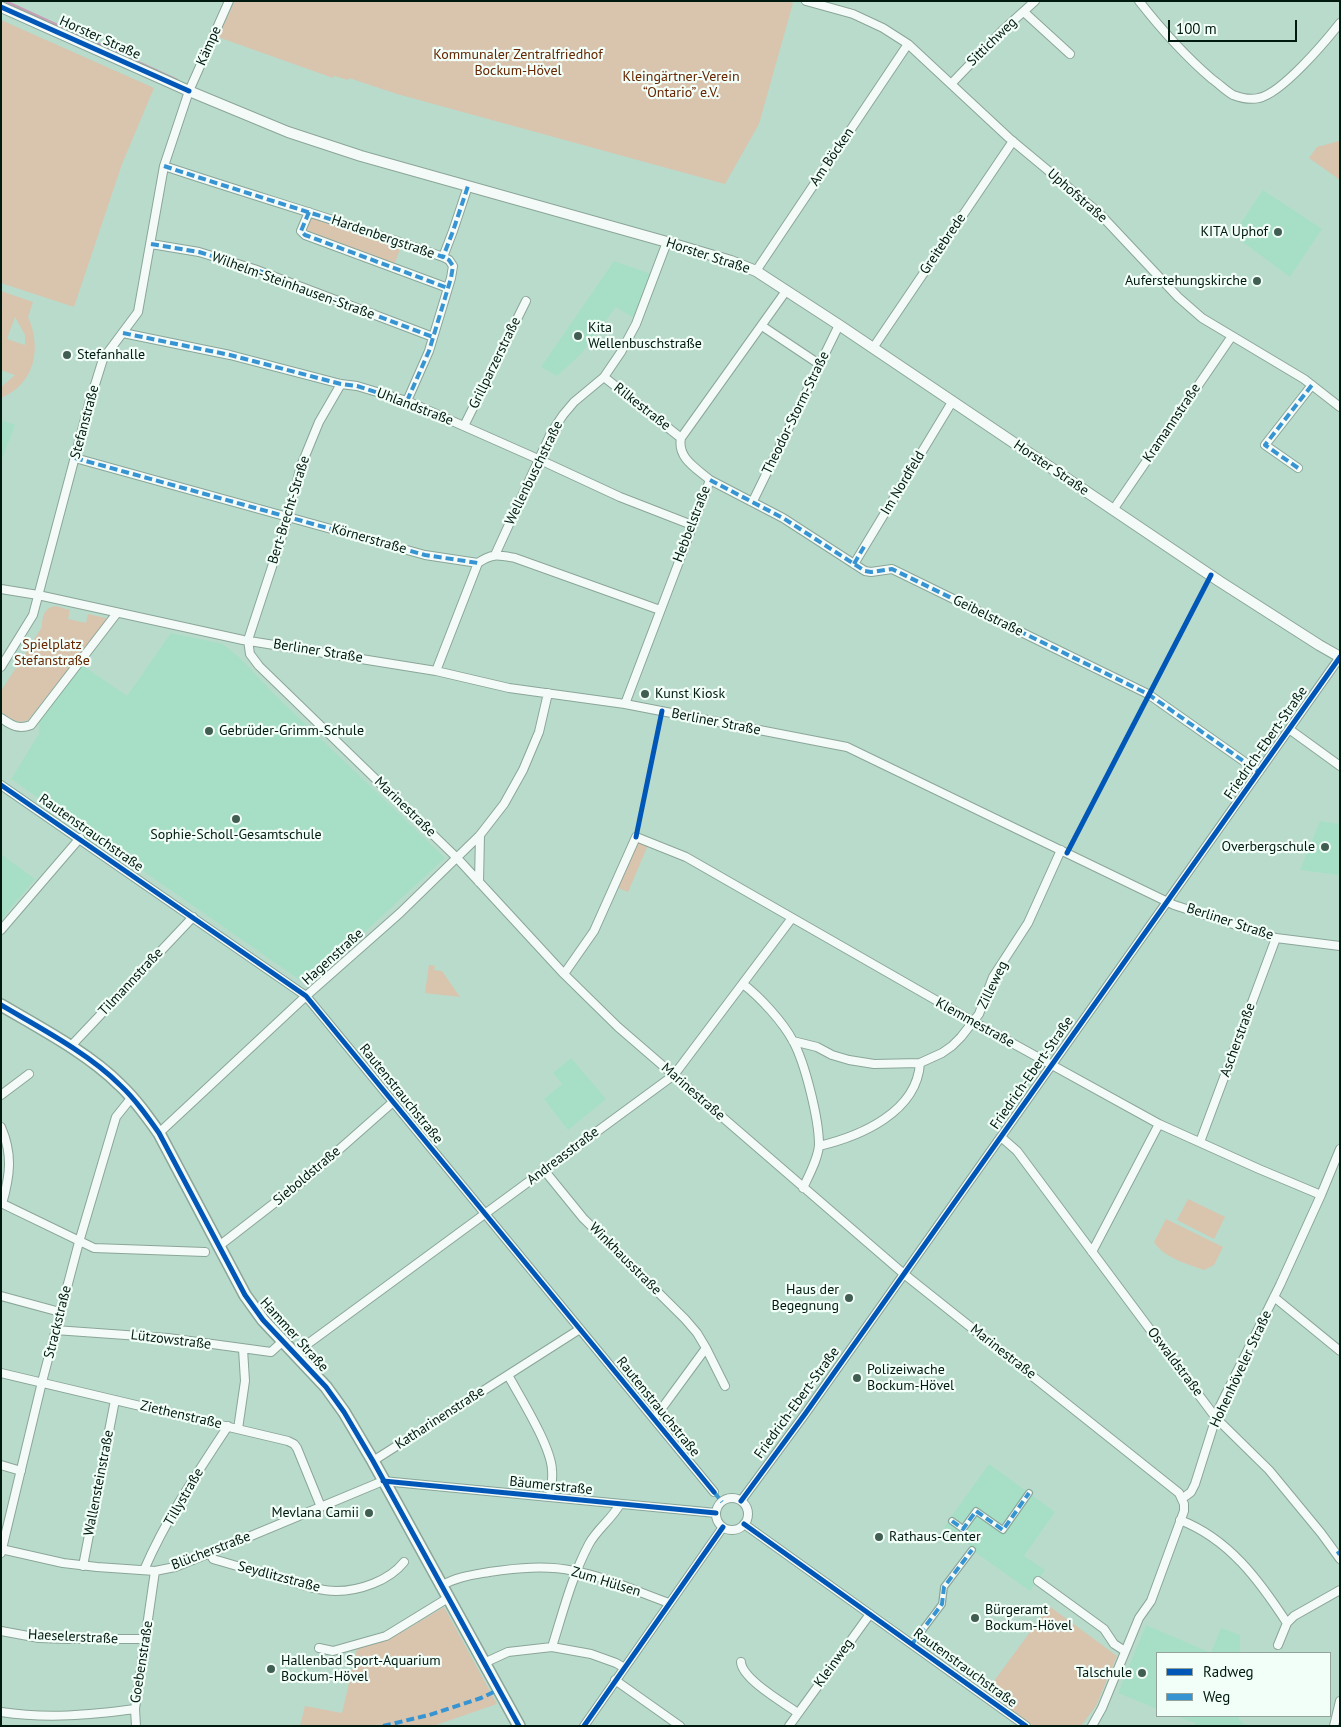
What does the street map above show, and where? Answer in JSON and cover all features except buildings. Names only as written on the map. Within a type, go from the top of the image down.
[{"type":"main road","name":"Hammer Straße","points":[[1,1005],[70,1047],[105,1072],[132,1097],[158,1133],[254,1308],[282,1342],[333,1396],[373,1461],[519,1726]]},
{"type":"street","name":"Kämpe","points":[[189,91],[229,1]]},
{"type":"street","name":"Uphofstraße","points":[[806,1],[853,14],[883,28],[908,44],[1013,141],[1098,212],[1178,297],[1202,318],[1312,385],[1340,407]]},
{"type":"street","name":"Sittichweg","points":[[951,84],[997,36],[1035,1]]},
{"type":"street","points":[[1139,1],[1168,36],[1205,72],[1233,95],[1251,99],[1264,96],[1289,78],[1320,47],[1340,23]]},
{"type":"street","name":"Horster Straße","points":[[1,7],[189,91],[288,132],[361,156],[668,242],[731,261],[756,271],[874,348],[1260,608],[1340,657]]},
{"type":"street","points":[[1024,12],[1070,54]]},
{"type":"street","name":"Am Böcken","points":[[756,271],[908,44]]},
{"type":"street","name":"Stefanstraße","points":[[1,667],[33,615],[103,359],[138,312],[164,166],[189,91]]},
{"type":"street","name":"Greitebrede","points":[[874,348],[1013,141]]},
{"type":"street","name":"Hardenbergstraße","points":[[164,166],[258,198],[378,234],[443,257],[468,186]]},
{"type":"street","name":"Hardenbergstraße","points":[[309,212],[301,231],[305,235],[448,288]]},
{"type":"street","name":"Wellenbuschstraße","points":[[495,555],[551,434],[574,402],[604,377],[636,324],[668,242]]},
{"type":"street","name":"Wilhelm-Steinhausen-Straße","points":[[151,244],[199,252],[254,268],[433,337]]},
{"type":"street","points":[[407,401],[429,351],[448,288],[453,266],[449,260],[443,257]]},
{"type":"street","points":[[681,438],[786,291]]},
{"type":"street","name":"Grillparzerstraße","points":[[464,426],[526,301]]},
{"type":"street","name":"Theodor-Storm-Straße","points":[[753,501],[839,325]]},
{"type":"street","points":[[762,326],[819,364]]},
{"type":"street","name":"Uhlandstraße","points":[[124,333],[230,355],[341,384],[357,386],[407,401],[620,497],[692,525]]},
{"type":"street","name":"Kramannstraße","points":[[1113,510],[1232,336]]},
{"type":"street","name":"Rilkestraße","points":[[604,377],[681,438]]},
{"type":"street","name":"Bert-Brecht-Straße","points":[[248,640],[288,516],[301,466],[319,422],[341,384]]},
{"type":"street","points":[[1298,468],[1265,445],[1312,385]]},
{"type":"street","name":"Im Nordfeld","points":[[854,564],[952,402]]},
{"type":"street","name":"Hebbelstraße","points":[[625,704],[710,480],[684,458],[680,445],[681,438]]},
{"type":"street","name":"Körnerstraße","points":[[75,458],[425,555],[478,563]]},
{"type":"street","name":"Geibelstraße","points":[[710,480],[783,518],[865,571],[892,569],[1148,694],[1259,772]]},
{"type":"street","points":[[436,671],[478,563],[495,555],[515,558],[660,610]]},
{"type":"street","name":"Berliner Straße","points":[[1,588],[248,640],[436,671],[508,688],[625,704],[847,747],[1168,902],[1276,938],[1340,946]]},
{"type":"street","points":[[1,718],[13,727],[21,728],[31,725],[117,613]]},
{"type":"street","name":"Marinestraße","points":[[248,640],[250,654],[258,666],[457,858],[564,974],[613,1023],[904,1274],[1183,1498]]},
{"type":"street","name":"Friedrich-Ebert-Straße","points":[[741,1502],[1340,657]]},
{"type":"street","points":[[457,858],[480,835],[504,804],[523,770],[539,732],[548,693]]},
{"type":"street","points":[[1289,729],[1340,766]]},
{"type":"street","name":"Rautenstrauchstraße","points":[[1,784],[306,996],[714,1492]]},
{"type":"street","points":[[479,882],[480,835]]},
{"type":"street","name":"Klemmestraße","points":[[564,974],[594,931],[636,837],[686,857],[974,1022],[1159,1124],[1321,1195]]},
{"type":"street","points":[[1,930],[80,838]]},
{"type":"street","name":"Zilleweg","points":[[793,1041],[817,1047],[832,1055],[849,1060],[874,1064],[920,1063],[952,1046],[979,1014],[993,977],[1028,923],[1061,850]]},
{"type":"street","name":"Hagenstraße","points":[[158,1133],[306,996],[400,913],[457,858]]},
{"type":"street","name":"Tilmannstraße","points":[[70,1047],[193,917]]},
{"type":"street","name":"Andreasstraße","points":[[294,1354],[486,1215],[674,1075],[792,918]]},
{"type":"street","name":"Ascherstraße","points":[[1200,1142],[1276,938]]},
{"type":"street","points":[[743,984],[779,1020],[793,1041],[805,1072],[819,1146],[803,1188]]},
{"type":"street","points":[[819,1146],[864,1131],[886,1118],[908,1096],[916,1084],[920,1073],[920,1063]]},
{"type":"street","points":[[1,1095],[29,1074]]},
{"type":"street","name":"Strackstraße","points":[[2,1551],[42,1382],[78,1242],[116,1117],[132,1097]]},
{"type":"street","name":"Sieboldstraße","points":[[219,1246],[308,1177],[393,1102]]},
{"type":"street","points":[[1092,1252],[1159,1124]]},
{"type":"street","points":[[1,1127],[5,1135],[10,1166],[2,1203],[78,1242],[94,1248],[205,1252]]},
{"type":"street","name":"Oswaldstraße","points":[[1001,1136],[1017,1151],[1216,1418],[1269,1470],[1340,1559]]},
{"type":"street","name":"Hohenhöveler Straße","points":[[1092,1726],[1102,1708],[1139,1618],[1151,1601],[1184,1511],[1183,1498],[1195,1484],[1216,1418],[1274,1297],[1340,1149]]},
{"type":"street","name":"Winkhausstraße","points":[[544,1170],[583,1218],[697,1333],[725,1386]]},
{"type":"street","points":[[1,1296],[60,1312]]},
{"type":"street","points":[[1274,1297],[1340,1352]]},
{"type":"street","name":"Katharinenstraße","points":[[373,1461],[580,1329]]},
{"type":"street","name":"Lützowstraße","points":[[55,1330],[168,1338],[271,1352],[282,1342]]},
{"type":"street","points":[[654,1419],[706,1348]]},
{"type":"street","points":[[238,1428],[245,1381],[243,1349]]},
{"type":"street","name":"Ziethenstraße","points":[[1,1373],[238,1428],[294,1444],[321,1507]]},
{"type":"street","points":[[508,1375],[538,1430],[550,1458],[552,1470],[550,1497]]},
{"type":"street","name":"Wallensteinstraße","points":[[83,1566],[115,1400]]},
{"type":"street","name":"Tillystraße","points":[[144,1570],[191,1481],[228,1426]]},
{"type":"street","points":[[1,1466],[21,1471]]},
{"type":"street","name":"Bäumerstraße","points":[[383,1481],[716,1513]]},
{"type":"street","name":"Blücherstraße","points":[[2,1551],[83,1566],[155,1571],[175,1567],[383,1481]]},
{"type":"street","points":[[952,1521],[963,1529],[976,1511],[1003,1530],[1029,1493]]},
{"type":"street","points":[[732,1498],[741,1502],[748,1512],[744,1524],[736,1530],[722,1527],[716,1518],[719,1505],[732,1498]]},
{"type":"street","points":[[552,1647],[577,1571],[590,1542],[620,1504]]},
{"type":"street","points":[[1180,1520],[1209,1534],[1240,1560],[1263,1585],[1287,1623]]},
{"type":"street","name":"Rautenstrauchstraße","points":[[744,1524],[1026,1726]]},
{"type":"street","points":[[584,1726],[614,1680],[722,1527]]},
{"type":"street","points":[[912,1644],[942,1604],[944,1587],[972,1550]]},
{"type":"street","name":"Seydlitzstraße","points":[[210,1553],[213,1560],[307,1586],[333,1591],[350,1590],[377,1582],[397,1571],[404,1562]]},
{"type":"street","name":"Zum Hülsen","points":[[441,1586],[452,1579],[512,1568],[551,1568],[577,1571],[619,1584],[669,1603]]},
{"type":"street","name":"Goebenstraße","points":[[1,1712],[22,1715],[79,1716],[135,1710],[155,1571]]},
{"type":"street","points":[[1038,1581],[1104,1629],[1114,1644],[1125,1651]]},
{"type":"street","points":[[1278,1646],[1287,1623],[1294,1616],[1340,1590]]},
{"type":"street","points":[[319,1648],[332,1651],[386,1636],[448,1598]]},
{"type":"street","name":"Kleinweg","points":[[789,1726],[870,1614]]},
{"type":"street","name":"Haeselerstraße","points":[[1,1631],[39,1638],[69,1640],[146,1639]]},
{"type":"street","points":[[484,1663],[508,1652],[552,1647],[590,1654],[624,1667]]},
{"type":"street","points":[[741,1662],[741,1667],[748,1676],[798,1713]]},
{"type":"street","points":[[614,1680],[680,1726]]},
{"type":"street","points":[[1334,1726],[1340,1701]]},
{"type":"street","points":[[135,1710],[136,1726]]},
{"type":"shaded area","name":"KITA Uphof","points":[[1263,190],[1322,229],[1290,277],[1233,235]]},
{"type":"shaded area","name":"Kita Wellenbuschstraße","points":[[614,261],[651,274],[634,318],[616,307],[581,354],[557,376],[541,367]]},
{"type":"shaded area","points":[[1,420],[15,425],[1,461]]},
{"type":"shaded area","name":"Sophie-Scholl-Gesamtschule","points":[[171,633],[223,644],[242,660],[272,692],[445,858],[307,985],[11,779],[39,734],[39,719],[82,665],[127,696]]},
{"type":"shaded area","name":"Overbergschule","points":[[1320,821],[1340,824],[1340,875],[1300,870]]},
{"type":"shaded area","points":[[1,854],[35,879],[1,920]]},
{"type":"shaded area","points":[[571,1058],[606,1099],[568,1130],[544,1099],[562,1084],[553,1073]]},
{"type":"shaded area","points":[[989,1464],[1055,1512],[1024,1556],[1045,1570],[1030,1591],[972,1550],[968,1544],[944,1527]]},
{"type":"shaded area","name":"Talschule","points":[[1146,1625],[1209,1652],[1156,1652],[1156,1709],[1118,1693]]},
{"type":"shaded area","points":[[1221,1628],[1240,1635],[1240,1652],[1211,1652]]},
{"type":"shaded area","points":[[1179,1717],[1239,1717],[1246,1726],[1195,1726],[1195,1723]]},
{"type":"green space","points":[[235,1],[787,1],[793,3],[759,124],[725,184],[397,94],[349,78],[348,80],[334,76],[333,78],[218,37]]},
{"type":"green space","points":[[1,20],[154,88],[122,164],[74,307],[1,283]]},
{"type":"green space","points":[[1339,141],[1340,180],[1309,158],[1317,147]]},
{"type":"green space","points":[[314,217],[401,247],[394,265],[309,232],[307,227],[310,219]]},
{"type":"green space","points":[[1,291],[33,302],[28,317],[32,329],[35,353],[33,364],[22,384],[1,398],[1,387],[15,375],[1,370],[1,306],[4,307],[1,304]],"holes":[[[15,317],[25,335],[25,345],[7,339]]]},
{"type":"green space","name":"Spielplatz Stefanstraße","points":[[56,606],[70,610],[68,619],[86,623],[88,614],[106,618],[105,622],[29,719],[22,722],[15,720],[1,712],[1,691],[42,627],[44,613],[49,608]]},
{"type":"green space","points":[[638,841],[648,845],[628,892],[618,888]]},
{"type":"green space","points":[[429,965],[435,966],[434,970],[442,971],[460,997],[425,993]]},
{"type":"green space","points":[[1188,1199],[1225,1217],[1214,1239],[1177,1220]]},
{"type":"green space","points":[[1166,1219],[1223,1247],[1214,1265],[1204,1270],[1176,1260],[1158,1248],[1154,1242]]},
{"type":"green space","points":[[1049,1606],[1117,1656],[1096,1706],[1081,1726],[1034,1726],[986,1692]]},
{"type":"green space","points":[[444,1607],[497,1704],[433,1726],[300,1726],[305,1706],[342,1713],[357,1649],[404,1631]]},
{"type":"waterway","points":[[5,1],[177,80]]},
{"type":"marked path","points":[[164,166],[443,257],[468,186]]},
{"type":"marked path","points":[[309,212],[301,231],[305,235],[448,288]]},
{"type":"marked path","points":[[151,244],[199,252],[254,269],[433,337]]},
{"type":"marked path","points":[[407,401],[429,351],[451,278],[453,266],[449,260],[443,257]]},
{"type":"marked path","points":[[123,333],[230,355],[341,384],[357,386],[418,406]]},
{"type":"marked path","points":[[1298,468],[1265,445],[1312,385]]},
{"type":"marked path","points":[[75,458],[425,555],[478,563]]},
{"type":"marked path","points":[[710,480],[783,518],[865,571],[892,569],[1148,694],[1259,772]]},
{"type":"marked path","points":[[285,527],[291,506]]},
{"type":"marked path","points":[[854,564],[865,545]]},
{"type":"marked path","points":[[714,1492],[722,1502]]},
{"type":"marked path","points":[[952,1521],[963,1529],[976,1511],[1003,1530],[1029,1493]]},
{"type":"marked path","points":[[912,1644],[942,1604],[944,1587],[972,1550]]},
{"type":"marked path","points":[[383,1726],[429,1715],[481,1698],[498,1690]]},
{"type":"cycle path","points":[[1,7],[189,91]]},
{"type":"cycle path","points":[[1067,853],[1211,575]]},
{"type":"cycle path","points":[[741,1501],[805,1414],[1340,657]]},
{"type":"cycle path","points":[[636,837],[662,711]]},
{"type":"cycle path","points":[[1,785],[306,996],[714,1492]]},
{"type":"cycle path","points":[[1,1005],[93,1062],[125,1090],[150,1120],[159,1133],[245,1295],[263,1320],[326,1387],[344,1412],[519,1726]]},
{"type":"cycle path","points":[[383,1481],[716,1513]]},
{"type":"cycle path","points":[[744,1524],[1026,1726]]},
{"type":"cycle path","points":[[584,1726],[723,1527]]},
{"type":"place","name":"KITA Uphof","points":[[1278,232]]},
{"type":"place","name":"Auferstehungskirche","points":[[1257,281]]},
{"type":"place","name":"Kita Wellenbuschstraße","points":[[578,336]]},
{"type":"place","name":"Stefanhalle","points":[[67,355]]},
{"type":"place","name":"Kunst Kiosk","points":[[645,694]]},
{"type":"place","name":"Gebrüder-Grimm-Schule","points":[[209,731]]},
{"type":"place","name":"Sophie-Scholl-Gesamtschule","points":[[236,819]]},
{"type":"place","name":"Overbergschule","points":[[1325,847]]},
{"type":"place","name":"Haus der Begegnung","points":[[849,1298]]},
{"type":"place","name":"Polizeiwache Bockum-Hövel","points":[[857,1378]]},
{"type":"place","name":"Mevlana Camii","points":[[369,1513]]},
{"type":"place","name":"Rathaus-Center","points":[[879,1537]]},
{"type":"place","name":"Bürgeramt Bockum-Hövel","points":[[975,1618]]},
{"type":"place","name":"Hallenbad Sport-Aquarium Bockum-Hövel","points":[[271,1669]]},
{"type":"place","name":"Talschule","points":[[1142,1673]]},
{"type":"park label","name":"Kommunaler Zentralfriedhof Bockum-Hövel","points":[[518,64]]},
{"type":"park label","name":"Kleingärtner-Verein “Ontario” e.V.","points":[[681,86]]}]
